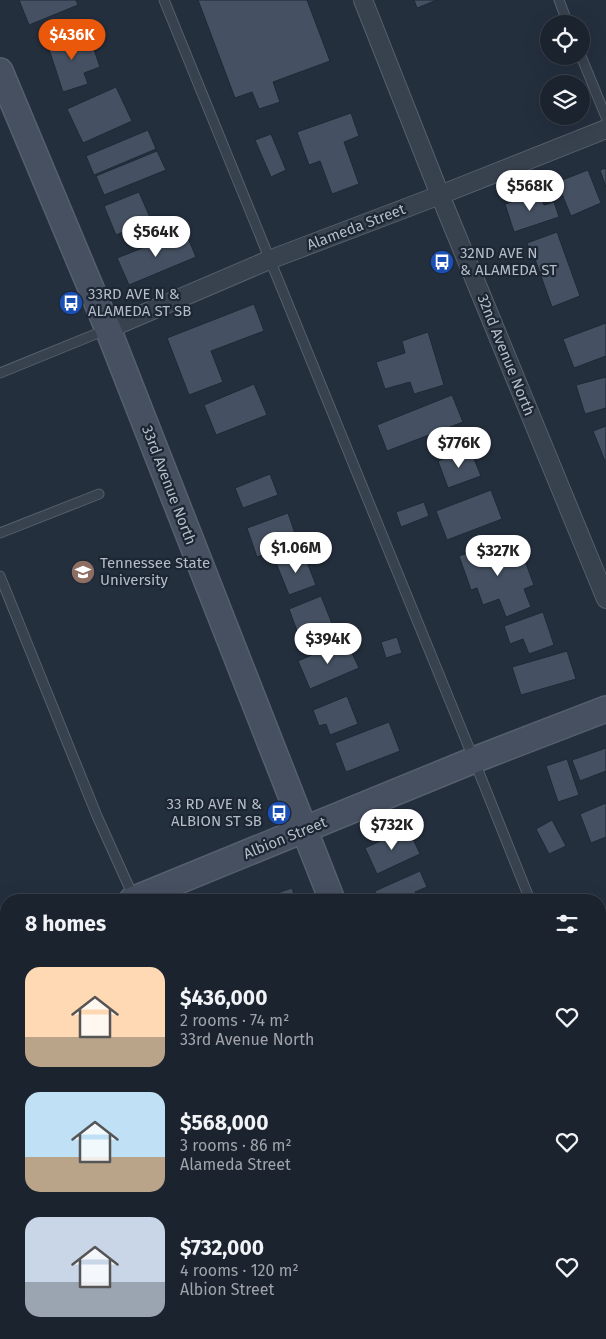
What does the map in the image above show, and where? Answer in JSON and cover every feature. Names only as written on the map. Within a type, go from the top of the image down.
[{"type":"street","name":"32nd Avenue North","points":[[363,0],[440,195],[606,599]]},
{"type":"street","name":"33rd Avenue North","points":[[0,71],[108,329],[330,894]]},
{"type":"street","name":"Alameda Street","points":[[108,329],[269,260],[606,129]]},
{"type":"street","name":"Albion Street","points":[[149,894],[474,760],[606,709]]},
{"type":"lane","points":[[164,0],[528,894]]},
{"type":"lane","points":[[559,0],[565,15]]},
{"type":"lane","points":[[585,65],[606,116]]},
{"type":"lane","points":[[0,373],[108,329]]},
{"type":"lane","points":[[0,533],[99,494]]},
{"type":"lane","points":[[0,576],[97,816],[131,894]]},
{"type":"building","points":[[19,0],[76,0],[78,5],[29,25]]},
{"type":"building","points":[[198,0],[307,0],[330,61],[273,82],[280,102],[259,109],[252,92],[235,98]]},
{"type":"building","points":[[414,0],[437,0],[417,8]]},
{"type":"building","points":[[69,33],[74,47],[91,41],[100,67],[84,73],[88,84],[63,92],[46,40]]},
{"type":"building","points":[[116,87],[132,121],[83,143],[67,109]]},
{"type":"building","points":[[351,113],[359,136],[344,142],[359,184],[332,194],[320,161],[309,165],[297,132]]},
{"type":"building","points":[[148,130],[156,149],[94,175],[86,156]]},
{"type":"building","points":[[271,134],[286,170],[271,177],[255,140]]},
{"type":"building","points":[[157,151],[166,170],[104,195],[96,176]]},
{"type":"building","points":[[606,168],[606,187],[600,170]]},
{"type":"building","points":[[588,170],[601,203],[571,216],[557,182]]},
{"type":"building","points":[[139,192],[151,220],[116,235],[104,206]]},
{"type":"building","points":[[540,193],[544,205],[554,202],[559,217],[514,232],[505,204]]},
{"type":"building","points":[[185,231],[196,257],[129,285],[117,258]]},
{"type":"building","points":[[557,232],[580,296],[552,307],[535,259],[533,260],[527,243]]},
{"type":"building","points":[[254,304],[264,331],[211,351],[223,382],[189,395],[167,338]]},
{"type":"building","points":[[606,323],[606,356],[574,368],[563,339]]},
{"type":"building","points":[[428,332],[444,385],[414,394],[410,382],[385,389],[376,362],[405,353],[402,341]]},
{"type":"building","points":[[606,377],[606,408],[585,414],[576,385]]},
{"type":"building","points":[[254,384],[267,415],[216,435],[204,405]]},
{"type":"building","points":[[452,395],[463,422],[387,451],[377,425]]},
{"type":"building","points":[[606,426],[606,461],[605,461],[593,431]]},
{"type":"building","points":[[470,449],[481,476],[448,488],[438,461]]},
{"type":"building","points":[[270,474],[278,495],[243,508],[235,488]]},
{"type":"building","points":[[491,490],[502,519],[447,540],[436,511]]},
{"type":"building","points":[[424,502],[429,516],[401,527],[396,512]]},
{"type":"building","points":[[288,513],[298,542],[257,557],[247,528]]},
{"type":"building","points":[[507,539],[516,564],[525,561],[534,585],[524,589],[531,607],[506,617],[499,599],[483,605],[477,588],[471,590],[459,556]]},
{"type":"building","points":[[303,552],[316,585],[289,595],[276,563]]},
{"type":"building","points":[[321,596],[333,626],[300,639],[289,609]]},
{"type":"building","points":[[543,612],[554,645],[529,654],[523,639],[510,644],[504,626]]},
{"type":"building","points":[[397,637],[402,653],[386,658],[381,642]]},
{"type":"building","points":[[346,640],[359,668],[310,689],[298,661]]},
{"type":"building","points":[[567,651],[576,679],[521,695],[512,667]]},
{"type":"building","points":[[347,696],[358,724],[330,735],[326,724],[319,726],[313,710]]},
{"type":"building","points":[[389,722],[400,751],[346,772],[335,743]]},
{"type":"building","points":[[606,748],[606,771],[580,781],[572,760]]},
{"type":"building","points":[[567,759],[579,795],[558,802],[546,766]]},
{"type":"building","points":[[606,803],[606,837],[591,843],[580,814]]},
{"type":"building","points":[[552,820],[566,846],[549,854],[536,829]]},
{"type":"building","points":[[408,828],[420,854],[377,874],[365,848]]},
{"type":"building","points":[[420,871],[427,887],[415,892],[416,894],[376,894],[375,891]]},
{"type":"building","points":[[292,888],[294,894],[274,894]]},
{"type":"place","name":"32ND AVE N & ALAMEDA ST","points":[[442,262]]},
{"type":"place","name":"33RD AVE N & ALAMEDA ST SB","points":[[71,303]]},
{"type":"place","name":"Tennessee State University","points":[[83,572]]},
{"type":"place","name":"33 RD AVE N & ALBION ST SB","points":[[279,813]]}]
